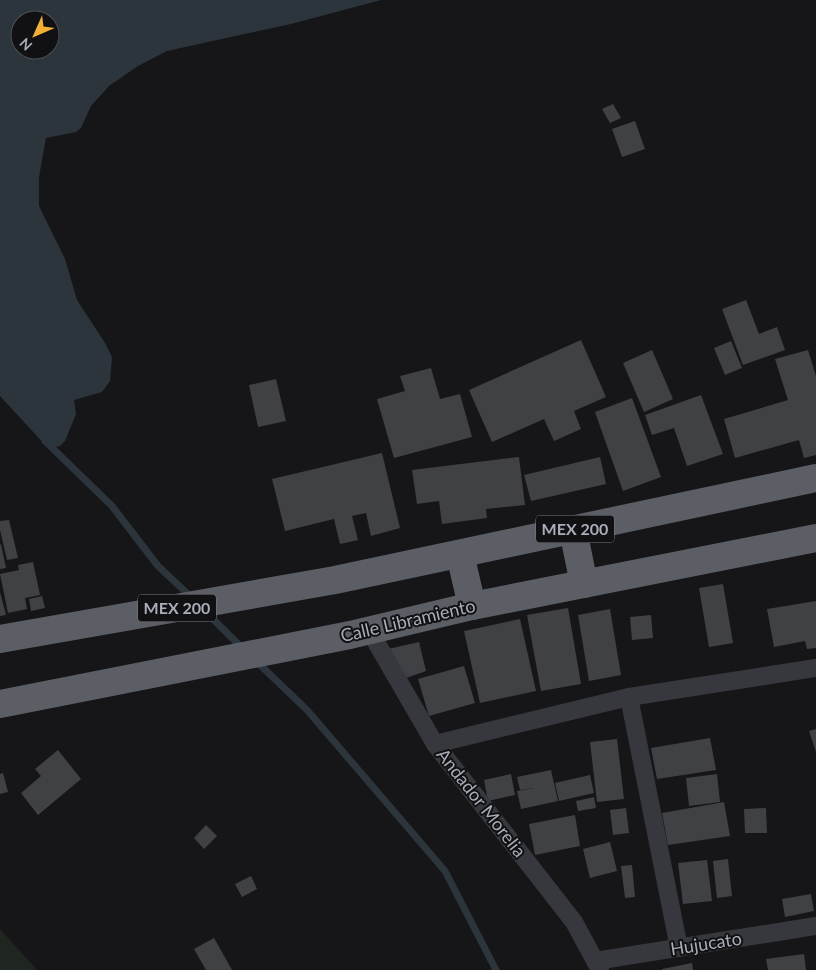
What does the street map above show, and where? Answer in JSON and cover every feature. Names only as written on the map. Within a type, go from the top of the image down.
[{"type":"highway","name":"MEX 200","points":[[10,637],[335,580],[816,478]]},
{"type":"highway","points":[[573,530],[584,584]]},
{"type":"highway","name":"Calle Libramiento","points":[[0,704],[40,698],[359,633],[472,606],[816,538]]},
{"type":"highway","points":[[460,554],[472,606]]},
{"type":"street","name":"Andador Morelia","points":[[359,633],[435,744],[574,922],[598,966]]},
{"type":"street","points":[[435,744],[629,697],[816,668]]},
{"type":"street","points":[[629,697],[679,948]]},
{"type":"street","name":"Hujucato","points":[[598,966],[679,948],[816,926]]},
{"type":"shaded area","points":[[0,0],[381,0],[291,24],[167,51],[138,66],[109,86],[91,106],[81,128],[76,132],[46,138],[39,177],[39,206],[65,259],[77,300],[112,357],[110,381],[102,392],[74,400],[76,414],[65,441],[60,446],[48,448],[0,396]]},
{"type":"shaded area","points":[[0,929],[37,970],[0,970]]},
{"type":"building","points":[[613,104],[621,118],[610,123],[602,109]]},
{"type":"building","points":[[635,121],[645,149],[622,157],[612,129]]},
{"type":"building","points":[[746,300],[759,334],[777,327],[785,350],[743,365],[722,309]]},
{"type":"building","points":[[581,340],[606,397],[574,411],[581,429],[554,441],[544,419],[492,442],[469,390]]},
{"type":"building","points":[[731,341],[742,368],[725,375],[714,348]]},
{"type":"building","points":[[652,350],[673,399],[644,412],[623,363]]},
{"type":"building","points":[[808,350],[816,376],[816,455],[804,458],[799,440],[735,458],[724,419],[788,400],[775,359]]},
{"type":"building","points":[[431,368],[440,399],[460,394],[472,437],[394,458],[377,399],[405,391],[400,376]]},
{"type":"building","points":[[276,379],[286,421],[258,427],[249,385]]},
{"type":"building","points":[[701,395],[723,454],[687,466],[674,428],[652,435],[645,415]]},
{"type":"building","points":[[632,398],[661,477],[623,491],[595,412]]},
{"type":"building","points":[[382,453],[400,528],[371,536],[366,513],[352,516],[358,540],[340,544],[334,519],[285,531],[272,479]]},
{"type":"building","points":[[519,457],[525,505],[486,509],[487,518],[442,524],[439,501],[417,504],[412,470]]},
{"type":"building","points":[[600,457],[606,484],[531,501],[524,475]]},
{"type":"building","points":[[9,520],[18,558],[7,560],[0,530],[0,521]]},
{"type":"building","points":[[0,545],[6,568],[0,569]]},
{"type":"building","points":[[33,562],[40,595],[25,598],[27,609],[8,613],[0,574],[19,570],[18,565]]},
{"type":"building","points":[[723,584],[733,643],[709,647],[699,588]]},
{"type":"building","points":[[0,592],[6,615],[0,616]]},
{"type":"building","points":[[42,596],[45,608],[31,611],[29,599]]},
{"type":"building","points":[[816,601],[816,648],[807,649],[805,641],[774,647],[767,609]]},
{"type":"building","points":[[568,608],[581,684],[541,691],[527,615]]},
{"type":"building","points":[[610,609],[621,675],[589,681],[578,615]]},
{"type":"building","points":[[651,615],[653,638],[632,640],[630,617]]},
{"type":"building","points":[[520,619],[536,691],[480,703],[464,631]]},
{"type":"building","points":[[419,642],[426,671],[406,678],[388,649]]},
{"type":"building","points":[[464,666],[475,703],[429,716],[418,679]]},
{"type":"building","points":[[816,729],[816,752],[809,731]]},
{"type":"building","points":[[710,738],[716,770],[657,779],[651,748]]},
{"type":"building","points":[[617,739],[624,799],[597,802],[590,742]]},
{"type":"building","points":[[58,750],[81,779],[38,815],[21,793],[41,776],[35,769]]},
{"type":"building","points":[[551,770],[558,801],[521,809],[517,791],[535,788],[520,790],[517,777]]},
{"type":"building","points":[[3,773],[8,792],[0,794],[0,774]]},
{"type":"building","points":[[511,774],[515,795],[488,801],[484,780]]},
{"type":"building","points":[[717,774],[720,802],[689,806],[686,778]]},
{"type":"building","points":[[590,775],[594,793],[559,801],[555,783]]},
{"type":"building","points":[[594,797],[596,808],[578,811],[576,801]]},
{"type":"building","points":[[724,802],[730,836],[668,845],[662,813]]},
{"type":"building","points":[[626,808],[629,833],[613,835],[610,810]]},
{"type":"building","points":[[766,808],[767,833],[745,833],[744,809]]},
{"type":"building","points":[[575,815],[580,846],[535,855],[529,824]]},
{"type":"building","points":[[206,825],[217,836],[204,849],[194,838]]},
{"type":"building","points":[[610,842],[617,871],[590,878],[583,849]]},
{"type":"building","points":[[728,859],[732,896],[717,898],[713,861]]},
{"type":"building","points":[[707,860],[712,901],[683,904],[678,863]]},
{"type":"building","points":[[632,865],[635,897],[625,898],[621,866]]},
{"type":"building","points":[[251,876],[257,889],[242,897],[235,884]]},
{"type":"building","points":[[811,894],[814,911],[785,917],[782,899]]},
{"type":"building","points":[[214,938],[232,970],[206,970],[194,949]]},
{"type":"building","points":[[804,954],[806,970],[768,970],[766,959]]},
{"type":"building","points":[[692,963],[693,970],[662,970],[662,969]]},
{"type":"waterway","points":[[45,441],[112,506],[158,566],[191,597]]},
{"type":"waterway","points":[[204,610],[244,650]]},
{"type":"waterway","points":[[256,661],[307,710],[445,871],[496,970]]}]
